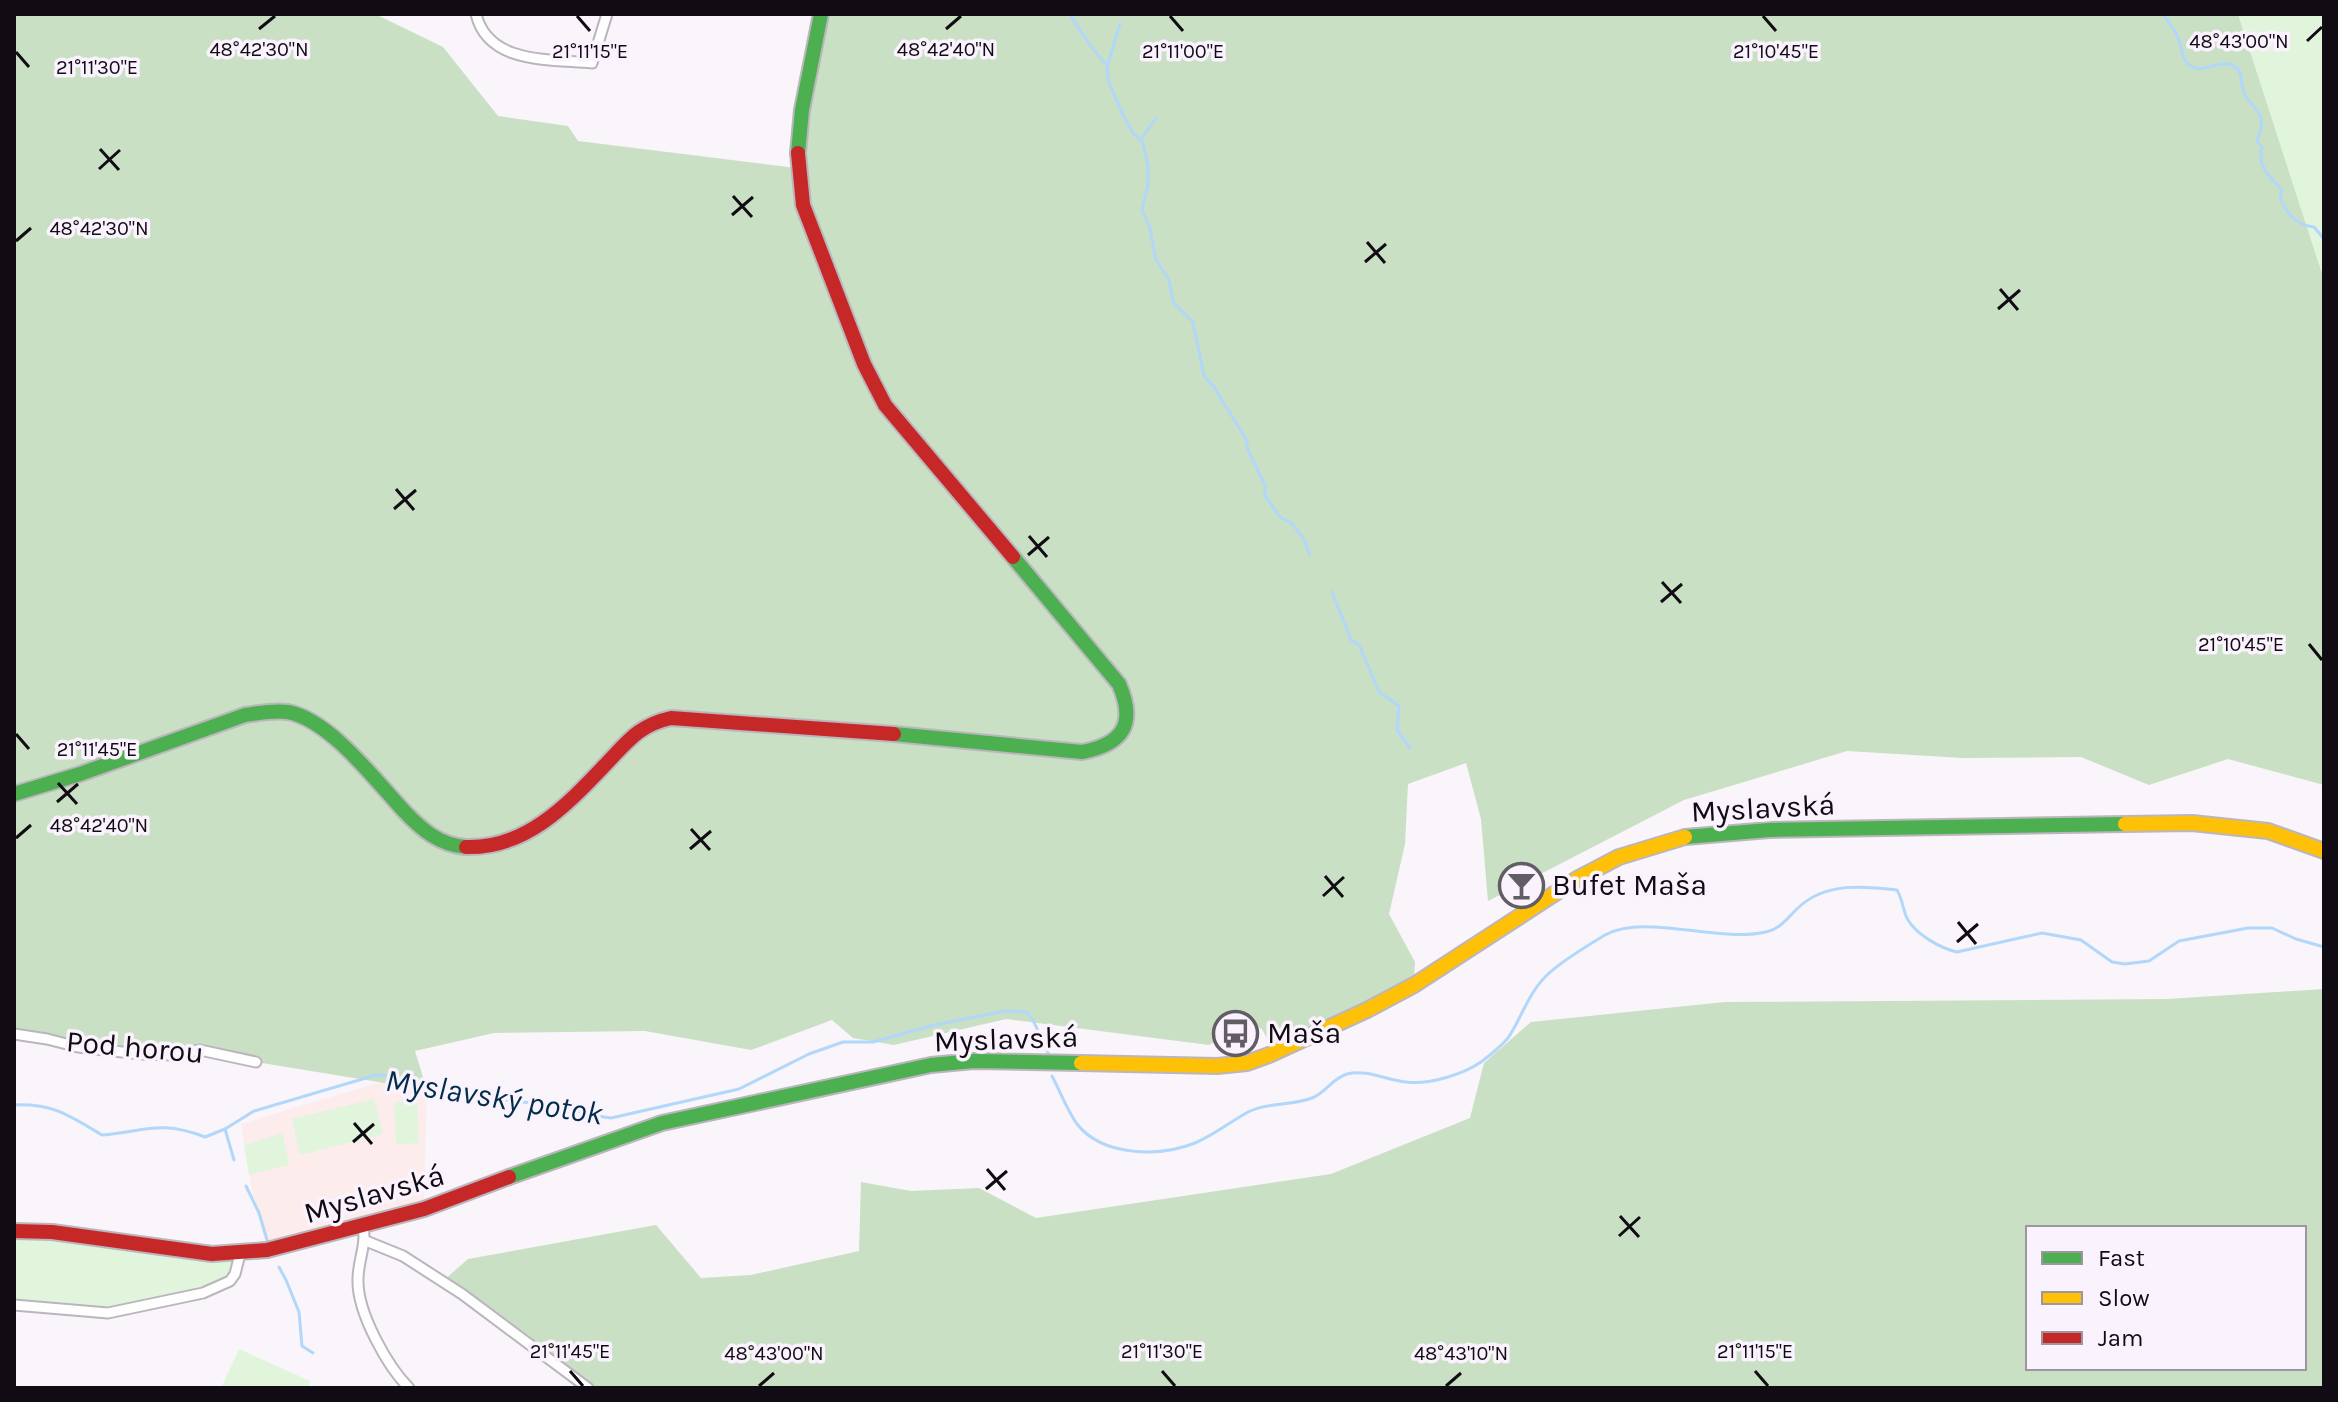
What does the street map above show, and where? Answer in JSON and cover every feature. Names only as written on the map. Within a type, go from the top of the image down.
[{"type":"street","points":[[476,14],[489,39],[508,52],[592,63],[607,14]]},
{"type":"street","points":[[14,794],[91,771],[245,715],[292,711],[313,720],[329,732],[422,830],[462,848],[488,847],[532,832],[554,816],[640,729],[671,718],[833,728],[1082,752],[1095,751],[1115,741],[1128,716],[1126,700],[1119,684],[903,427],[880,396],[864,364],[803,205],[797,181],[801,122],[821,14]]},
{"type":"street","name":"Myslavská","points":[[14,1231],[52,1232],[177,1251],[240,1254],[364,1233],[662,1123],[931,1065],[974,1061],[1217,1066],[1247,1063],[1367,1010],[1406,989],[1597,868],[1646,847],[1677,838],[1737,831],[2224,825],[2268,831],[2324,851]]},
{"type":"street","name":"Pod horou","points":[[14,1034],[64,1045],[140,1054],[171,1055],[200,1050],[256,1062]]},
{"type":"street","points":[[409,1388],[386,1357],[360,1298],[358,1269],[364,1233],[462,1294],[588,1388]]},
{"type":"street","points":[[14,1305],[108,1313],[203,1293],[230,1281],[240,1254]]},
{"type":"shaded area","points":[[381,1082],[427,1090],[424,1201],[265,1241],[252,1191],[241,1124]]},
{"type":"green space","points":[[14,14],[375,14],[443,47],[498,116],[568,126],[578,141],[796,168],[821,14],[2238,14],[2324,280],[2324,785],[2228,759],[2149,785],[2081,757],[1963,758],[1847,751],[1684,800],[1488,901],[1481,819],[1466,763],[1408,784],[1405,844],[1389,914],[1415,962],[1413,992],[1388,1008],[1278,1060],[1262,1029],[1252,1024],[1240,1027],[1209,1045],[1006,1019],[894,1045],[853,1038],[832,1020],[751,1050],[645,1031],[494,1033],[415,1051],[427,1090],[200,1050],[171,1055],[14,1034]]},
{"type":"green space","points":[[2238,14],[2324,14],[2324,280]]},
{"type":"green space","points":[[2324,989],[2324,1388],[588,1388],[443,1281],[468,1259],[656,1225],[701,1278],[751,1275],[859,1251],[861,1182],[911,1191],[979,1188],[1036,1218],[1331,1174],[1470,1118],[1484,1063],[1531,1022],[1725,1002],[2167,999]]},
{"type":"green space","points":[[374,1099],[383,1134],[300,1155],[292,1119]]},
{"type":"green space","points":[[417,1101],[419,1143],[396,1144],[394,1102]]},
{"type":"green space","points":[[283,1133],[289,1165],[249,1175],[244,1145]]},
{"type":"green space","points":[[14,1231],[240,1254],[230,1281],[128,1310],[14,1305]]},
{"type":"green space","points":[[239,1349],[310,1381],[309,1388],[221,1388]]},
{"type":"waterway","points":[[1070,14],[1107,65]]},
{"type":"waterway","points":[[2163,14],[2178,37],[2188,64],[2200,68],[2230,64],[2238,69],[2246,97],[2258,111],[2262,122],[2257,141],[2262,147],[2263,166],[2282,190],[2280,198],[2289,214],[2302,224],[2314,227],[2324,239]]},
{"type":"waterway","points":[[1120,24],[1107,67],[1109,83],[1133,133],[1143,143],[1148,185],[1142,210],[1150,228],[1156,260],[1169,280],[1173,302],[1193,322],[1204,376],[1246,439],[1265,485],[1265,496],[1281,518],[1292,523],[1310,555]]},
{"type":"waterway","points":[[1141,139],[1156,118]]},
{"type":"waterway","points":[[1332,592],[1351,640],[1359,645],[1379,692],[1399,706],[1397,730],[1410,748]]},
{"type":"waterway","name":"Myslavský potok","points":[[1052,1076],[1077,1124],[1101,1143],[1133,1151],[1181,1148],[1202,1140],[1248,1112],[1312,1098],[1347,1074],[1362,1073],[1415,1083],[1445,1078],[1473,1067],[1508,1038],[1546,976],[1605,935],[1640,927],[1726,934],[1766,932],[1780,925],[1810,899],[1821,893],[1846,888],[1897,890],[1912,926],[1936,944],[1957,952],[2042,933],[2081,940],[2112,962],[2125,964],[2149,961],[2179,941],[2248,928],[2272,928],[2324,947]]},
{"type":"waterway","name":"Myslavský potok","points":[[14,1105],[51,1109],[102,1135],[164,1128],[205,1137],[254,1111],[376,1075],[402,1077],[430,1086],[517,1102],[564,1104],[584,1114],[611,1118],[739,1089],[809,1054],[843,1042],[873,1042],[930,1026],[1005,1011],[1026,1012],[1049,1055]]},
{"type":"waterway","points":[[225,1129],[234,1160]]},
{"type":"waterway","points":[[246,1186],[259,1213],[268,1243]]},
{"type":"waterway","points":[[279,1267],[299,1312],[302,1346],[313,1353]]},
{"type":"traffic: fast","points":[[798,153],[802,110],[821,14]]},
{"type":"traffic: fast","points":[[894,734],[1082,752],[1108,743],[1123,730],[1126,710],[1119,684],[1013,557]]},
{"type":"traffic: fast","points":[[14,794],[80,774],[245,715],[288,712],[304,717],[336,739],[424,830],[447,843],[466,847]]},
{"type":"traffic: fast","points":[[1685,837],[1769,830],[2125,824]]},
{"type":"traffic: fast","points":[[509,1177],[662,1123],[931,1065],[974,1061],[1081,1063]]},
{"type":"traffic: slow","points":[[2125,824],[2192,823],[2268,831],[2324,851]]},
{"type":"traffic: slow","points":[[1081,1063],[1217,1066],[1247,1063],[1269,1055],[1414,985],[1577,879],[1619,857],[1685,837]]},
{"type":"traffic: jam","points":[[798,153],[803,205],[864,364],[885,405],[1013,557]]},
{"type":"traffic: jam","points":[[466,847],[508,841],[544,822],[576,795],[635,735],[650,725],[671,718],[894,734]]},
{"type":"traffic: jam","points":[[14,1231],[52,1232],[212,1254],[267,1250],[424,1209],[509,1177]]},
{"type":"place","name":"Bufet Maša","points":[[1521,885]]},
{"type":"place","name":"Maša","points":[[1236,1033]]}]
